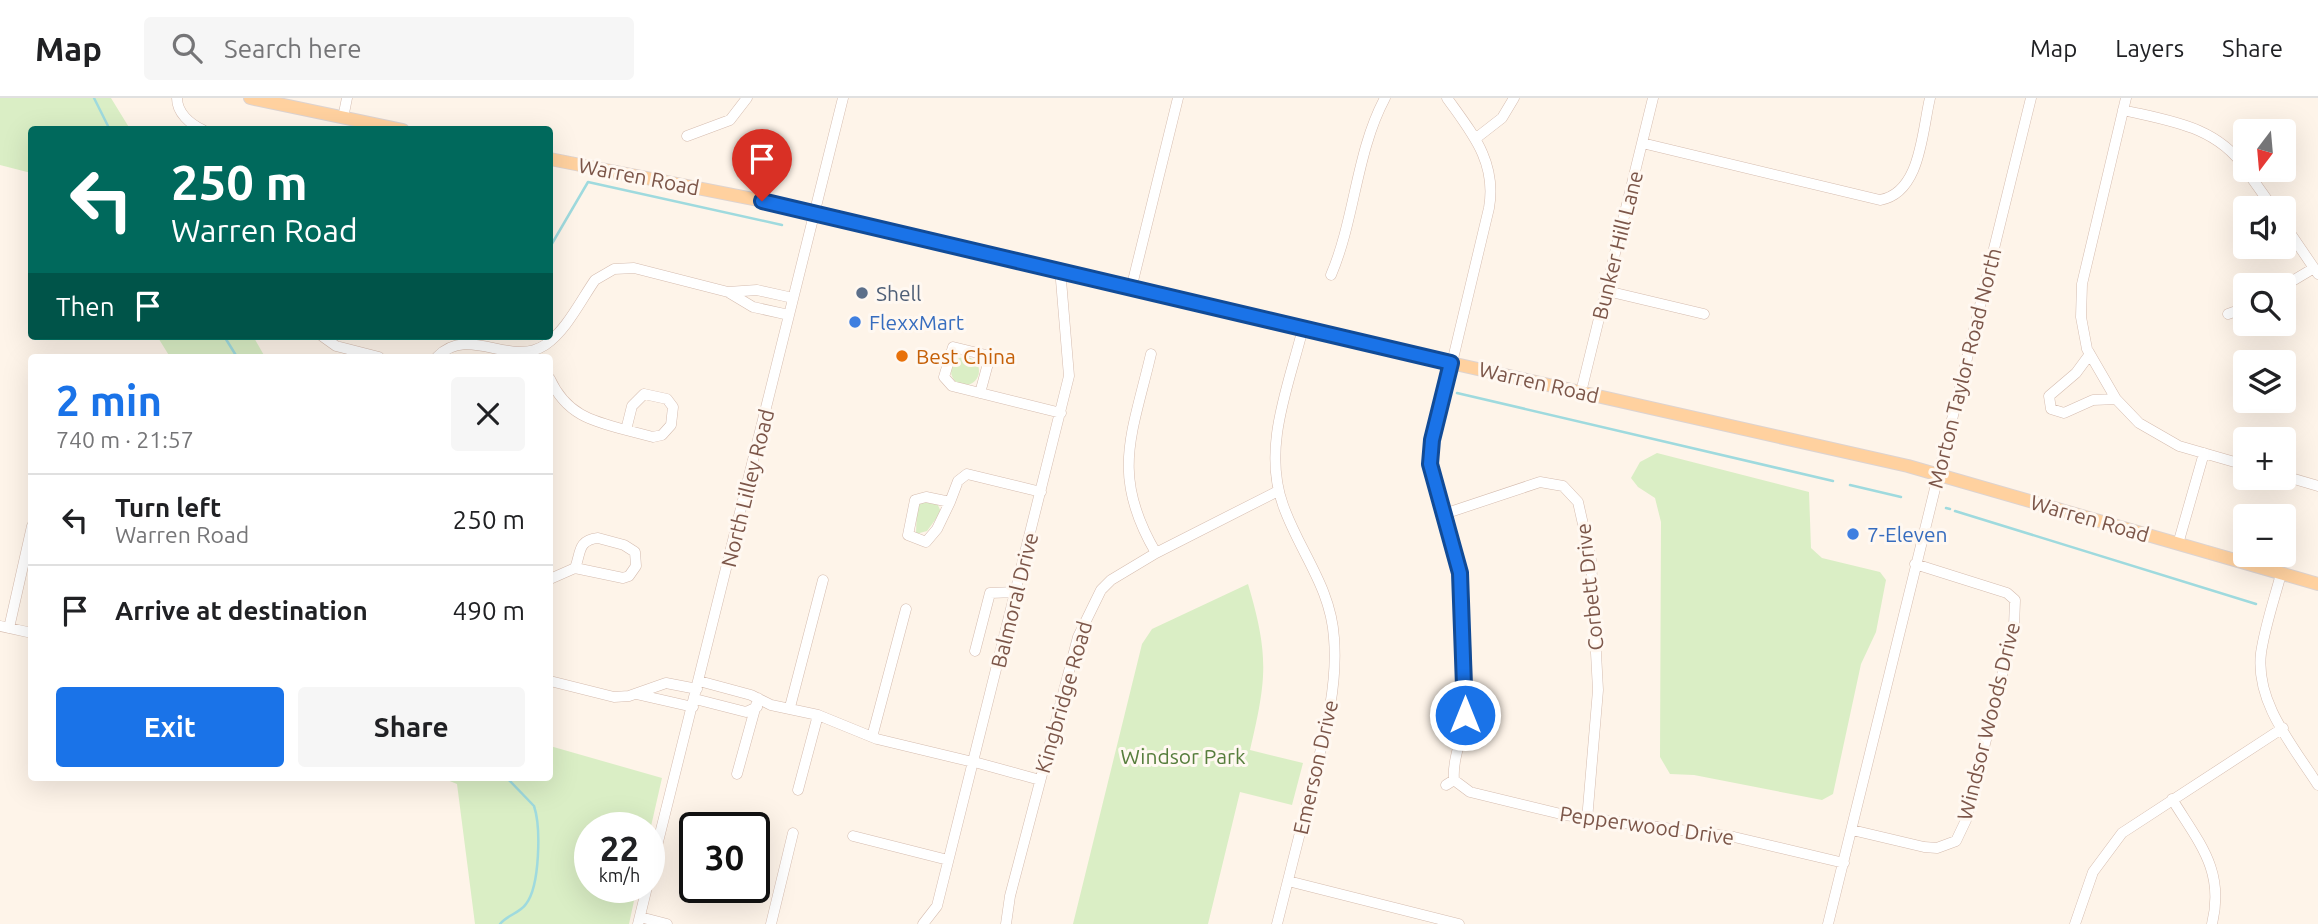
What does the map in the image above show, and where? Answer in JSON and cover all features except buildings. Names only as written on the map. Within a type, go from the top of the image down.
[{"type":"main road","points":[[250,98],[383,126]]},
{"type":"main road","name":"Warren Road","points":[[553,160],[814,211],[1451,363],[1938,474],[2318,584]]},
{"type":"street","points":[[177,98],[179,110],[197,126]]},
{"type":"street","points":[[343,118],[347,98]]},
{"type":"street","points":[[687,136],[730,120],[747,98]]},
{"type":"street","name":"North Lilley Road","points":[[665,815],[843,98]]},
{"type":"street","points":[[1132,285],[1178,98]]},
{"type":"street","points":[[1331,275],[1342,250],[1374,123],[1385,98]]},
{"type":"street","points":[[1444,514],[1430,454],[1491,196],[1489,165],[1447,98]]},
{"type":"street","points":[[1475,139],[1502,118],[1514,98]]},
{"type":"street","name":"Bunker Hill Lane","points":[[1581,392],[1653,98]]},
{"type":"street","points":[[1642,143],[1873,200],[1897,195],[1911,175],[1930,98]]},
{"type":"street","name":"Morton Taylor Road North","points":[[1828,924],[2031,98]]},
{"type":"street","points":[[2126,98],[2082,284],[2081,317],[2090,354],[2116,399],[2149,431],[2179,446],[2233,461]]},
{"type":"street","points":[[2123,110],[2211,134],[2233,154]]},
{"type":"street","points":[[2296,242],[2316,271],[2296,280]]},
{"type":"street","points":[[553,338],[595,280],[614,269],[634,268],[728,292],[753,307],[789,315]]},
{"type":"street","name":"Balmoral Drive","points":[[923,924],[934,912],[975,762],[1069,376],[1060,268]]},
{"type":"street","points":[[728,292],[757,290],[793,298]]},
{"type":"street","points":[[1607,290],[1704,314]]},
{"type":"street","points":[[2228,314],[2233,312]]},
{"type":"street","name":"Emerson Drive","points":[[1277,924],[1329,716],[1335,638],[1323,588],[1278,491],[1275,465],[1276,436],[1303,328]]},
{"type":"street","points":[[328,340],[336,346],[367,354]]},
{"type":"street","points":[[441,354],[451,347],[469,343],[515,353],[537,354],[551,340]]},
{"type":"street","points":[[980,393],[990,356],[958,346],[953,347],[944,377],[946,383],[980,393],[1061,413]]},
{"type":"street","points":[[1151,354],[1132,439],[1128,480],[1134,509],[1156,553]]},
{"type":"street","points":[[2090,354],[2076,373],[2049,396],[2051,409],[2064,413],[2093,400],[2116,399]]},
{"type":"street","points":[[553,385],[561,400],[576,414],[590,421],[653,437],[662,435],[671,425],[674,412],[670,402],[649,394],[640,396],[632,406],[626,430]]},
{"type":"street","points":[[2178,544],[2204,453]]},
{"type":"street","points":[[950,502],[926,497],[915,500],[908,535],[926,542],[937,529],[950,502],[958,481],[968,474],[1041,492]]},
{"type":"street","points":[[2296,480],[2318,486]]},
{"type":"street","name":"Corbett Drive","points":[[1444,514],[1540,482],[1563,486],[1578,502],[1591,560],[1598,690],[1587,820]]},
{"type":"street","name":"Kingbridge Road","points":[[1006,924],[1010,896],[1078,637],[1101,590],[1111,580],[1156,553],[1278,491]]},
{"type":"street","name":"Pepperwood Drive","points":[[1444,514],[1460,573],[1466,701],[1464,729],[1450,782],[1470,792],[1587,820],[1734,837],[1844,863]]},
{"type":"street","points":[[553,578],[575,568],[622,578],[634,571],[635,552],[624,545],[591,539],[581,546],[575,568]]},
{"type":"street","points":[[28,541],[5,627],[28,632]]},
{"type":"street","name":"Windsor Woods Drive","points":[[1852,830],[1924,847],[1937,848],[1955,841],[1971,800],[2014,627],[2015,600],[2007,593],[1915,564]]},
{"type":"street","points":[[2281,574],[2264,639],[2260,666],[2267,699],[2318,785]]},
{"type":"street","points":[[790,707],[823,580]]},
{"type":"street","points":[[975,651],[990,593],[1016,592]]},
{"type":"street","points":[[872,737],[906,609]]},
{"type":"street","points":[[553,682],[614,697],[635,694],[696,694],[790,707],[818,715],[872,737],[1040,780]]},
{"type":"street","points":[[635,694],[666,683],[746,712],[756,703]]},
{"type":"street","points":[[737,774],[756,703]]},
{"type":"street","points":[[798,790],[818,715]]},
{"type":"street","points":[[2075,924],[2086,887],[2106,851],[2134,824],[2283,728]]},
{"type":"street","points":[[2172,799],[2213,869],[2217,896],[2211,924]]},
{"type":"street","points":[[771,924],[793,833]]},
{"type":"street","points":[[853,836],[948,860]]},
{"type":"street","points":[[1288,881],[1459,924]]},
{"type":"street","points":[[639,920],[667,924]]},
{"type":"green space","points":[[0,98],[111,98],[128,126],[28,126],[28,172],[0,165]]},
{"type":"green space","points":[[159,340],[255,340],[263,354],[168,354]]},
{"type":"green space","points":[[965,357],[975,361],[979,371],[975,381],[965,385],[955,381],[951,371],[955,361]]},
{"type":"green space","points":[[1657,453],[1809,492],[1811,548],[1822,558],[1880,572],[1886,580],[1876,632],[1861,664],[1833,794],[1822,800],[1694,775],[1670,774],[1660,757],[1661,522],[1655,498],[1638,487],[1631,478],[1640,462]]},
{"type":"green space","points":[[925,501],[937,503],[941,512],[927,531],[916,534],[917,505]]},
{"type":"green space","name":"Windsor Park","points":[[1248,584],[1260,630],[1263,667],[1260,704],[1250,750],[1303,763],[1292,805],[1240,792],[1208,924],[1073,924],[1142,644],[1152,629]]},
{"type":"green space","points":[[553,747],[662,778],[654,812],[574,812],[574,903],[634,903],[629,924],[475,924],[457,784],[450,781],[553,781]]},
{"type":"waterway","points":[[94,98],[108,126]]},
{"type":"waterway","points":[[553,242],[588,182],[782,225]]},
{"type":"waterway","points":[[226,340],[235,354]]},
{"type":"waterway","points":[[1457,393],[1833,481]]},
{"type":"waterway","points":[[1850,485],[1901,497]]},
{"type":"waterway","points":[[1946,508],[1950,509]]},
{"type":"waterway","points":[[1955,511],[2256,604]]},
{"type":"waterway","points":[[500,924],[526,904],[537,871],[538,828],[534,806],[510,781]]},
{"type":"place","name":"Shell","points":[[862,293]]},
{"type":"place","name":"FlexxMart","points":[[855,322]]},
{"type":"place","name":"Best China","points":[[902,356]]},
{"type":"place","name":"7-Eleven","points":[[1853,534]]},
{"type":"route","points":[[762,201],[1036,262],[1451,363],[1432,440],[1430,464],[1460,573],[1465,715]]}]
